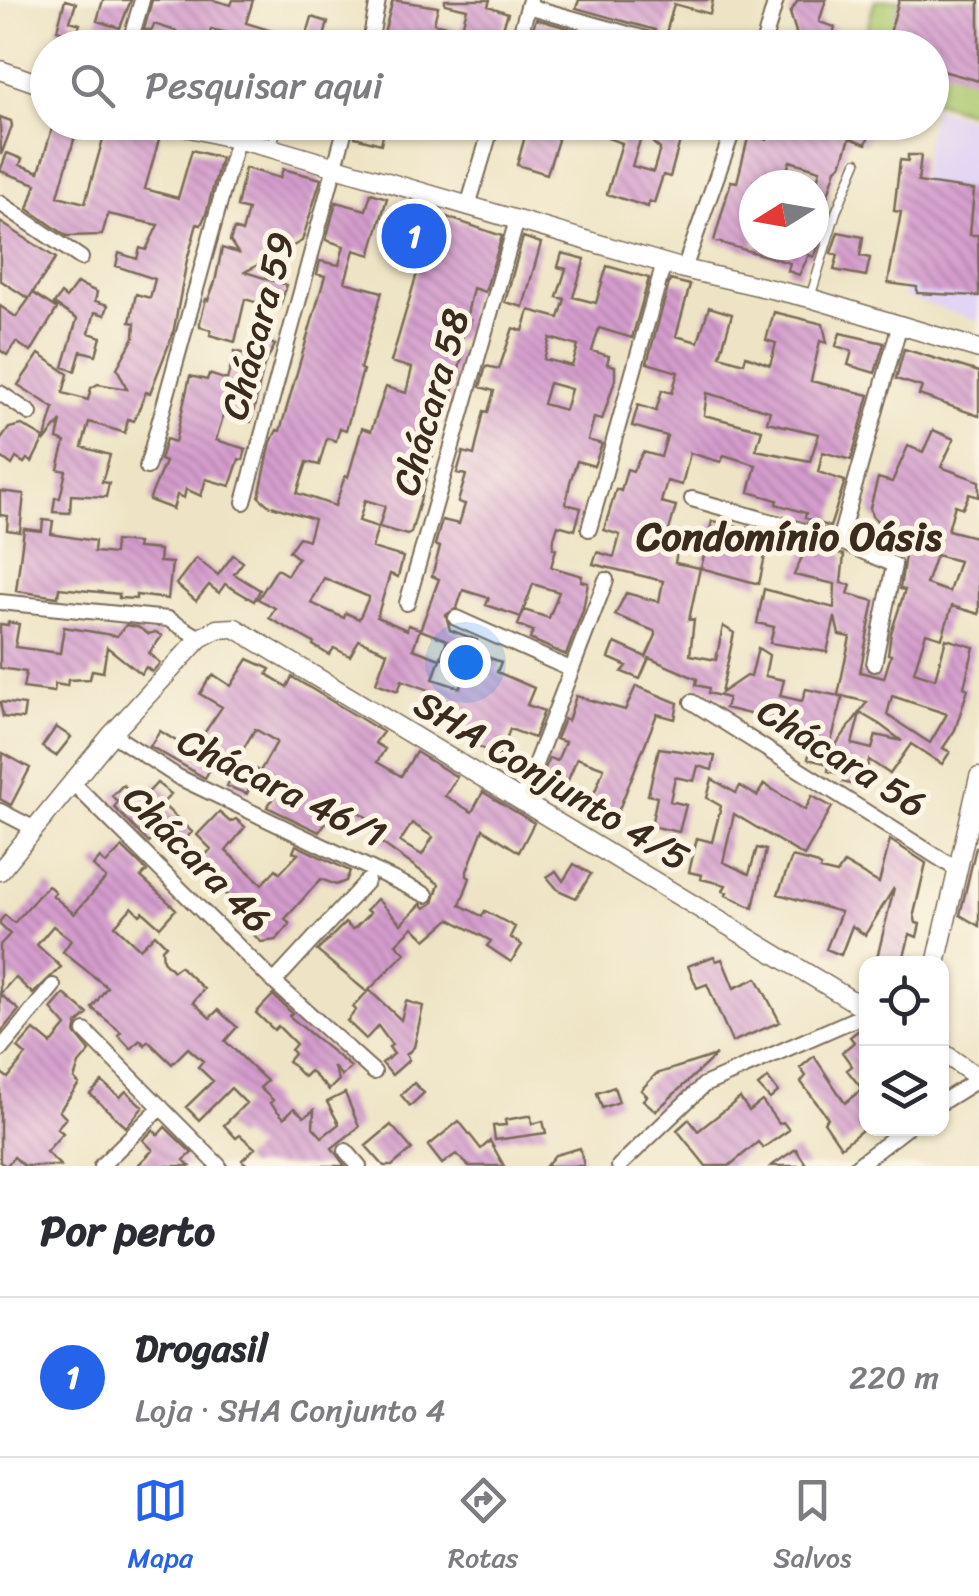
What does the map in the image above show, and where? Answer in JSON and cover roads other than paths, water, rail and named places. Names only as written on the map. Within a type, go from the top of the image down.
[{"type":"street","points":[[133,30],[142,0]]},
{"type":"street","points":[[372,30],[378,0]]},
{"type":"street","points":[[767,30],[776,0]]},
{"type":"street","points":[[521,30],[529,3],[617,30]]},
{"type":"street","points":[[0,70],[30,81]]},
{"type":"street","points":[[237,140],[684,269],[810,298],[979,349]]},
{"type":"street","name":"Chácara 59","points":[[147,467],[237,140]]},
{"type":"street","name":"Chácara 59","points":[[244,502],[342,140]]},
{"type":"street","points":[[468,206],[488,140]]},
{"type":"street","points":[[684,269],[730,140]]},
{"type":"street","points":[[0,203],[81,258]]},
{"type":"street","name":"Chácara 58","points":[[408,602],[517,220]]},
{"type":"street","points":[[589,529],[664,263]]},
{"type":"street","points":[[839,541],[900,324]]},
{"type":"street","points":[[0,393],[30,412]]},
{"type":"street","points":[[692,499],[839,541],[894,565],[874,664]]},
{"type":"street","points":[[521,801],[606,580]]},
{"type":"street","points":[[0,602],[168,620],[200,638],[112,734],[0,871]]},
{"type":"street","points":[[456,618],[570,669]]},
{"type":"street","name":"SHA Conjunto 4/5","points":[[200,638],[217,629],[235,628],[859,1008]]},
{"type":"street","name":"Chácara 56","points":[[692,702],[958,870]]},
{"type":"street","name":"Chácara 46/1","points":[[112,734],[178,777],[426,895]]},
{"type":"street","points":[[938,956],[979,776]]},
{"type":"street","name":"Chácara 46","points":[[74,784],[274,982],[374,1072]]},
{"type":"street","points":[[0,811],[35,829]]},
{"type":"street","name":"Chácara 46","points":[[274,982],[367,880]]},
{"type":"street","points":[[0,1050],[53,986]]},
{"type":"street","points":[[619,1166],[704,1086],[859,1015]]},
{"type":"street","points":[[85,1032],[219,1166]]},
{"type":"street","points":[[949,1057],[979,1078],[949,1097]]},
{"type":"street","points":[[101,1166],[161,1108]]},
{"type":"street","points":[[857,1166],[896,1136]]},
{"type":"street","points":[[346,1151],[359,1166]]},
{"type":"lane","points":[[270,148],[273,140]]},
{"type":"lane","points":[[810,298],[836,212],[857,162]]},
{"type":"place","name":"Drogasil","points":[[414,236]]},
{"type":"district","name":"Condomínio Oásis","points":[[789,536]]}]
